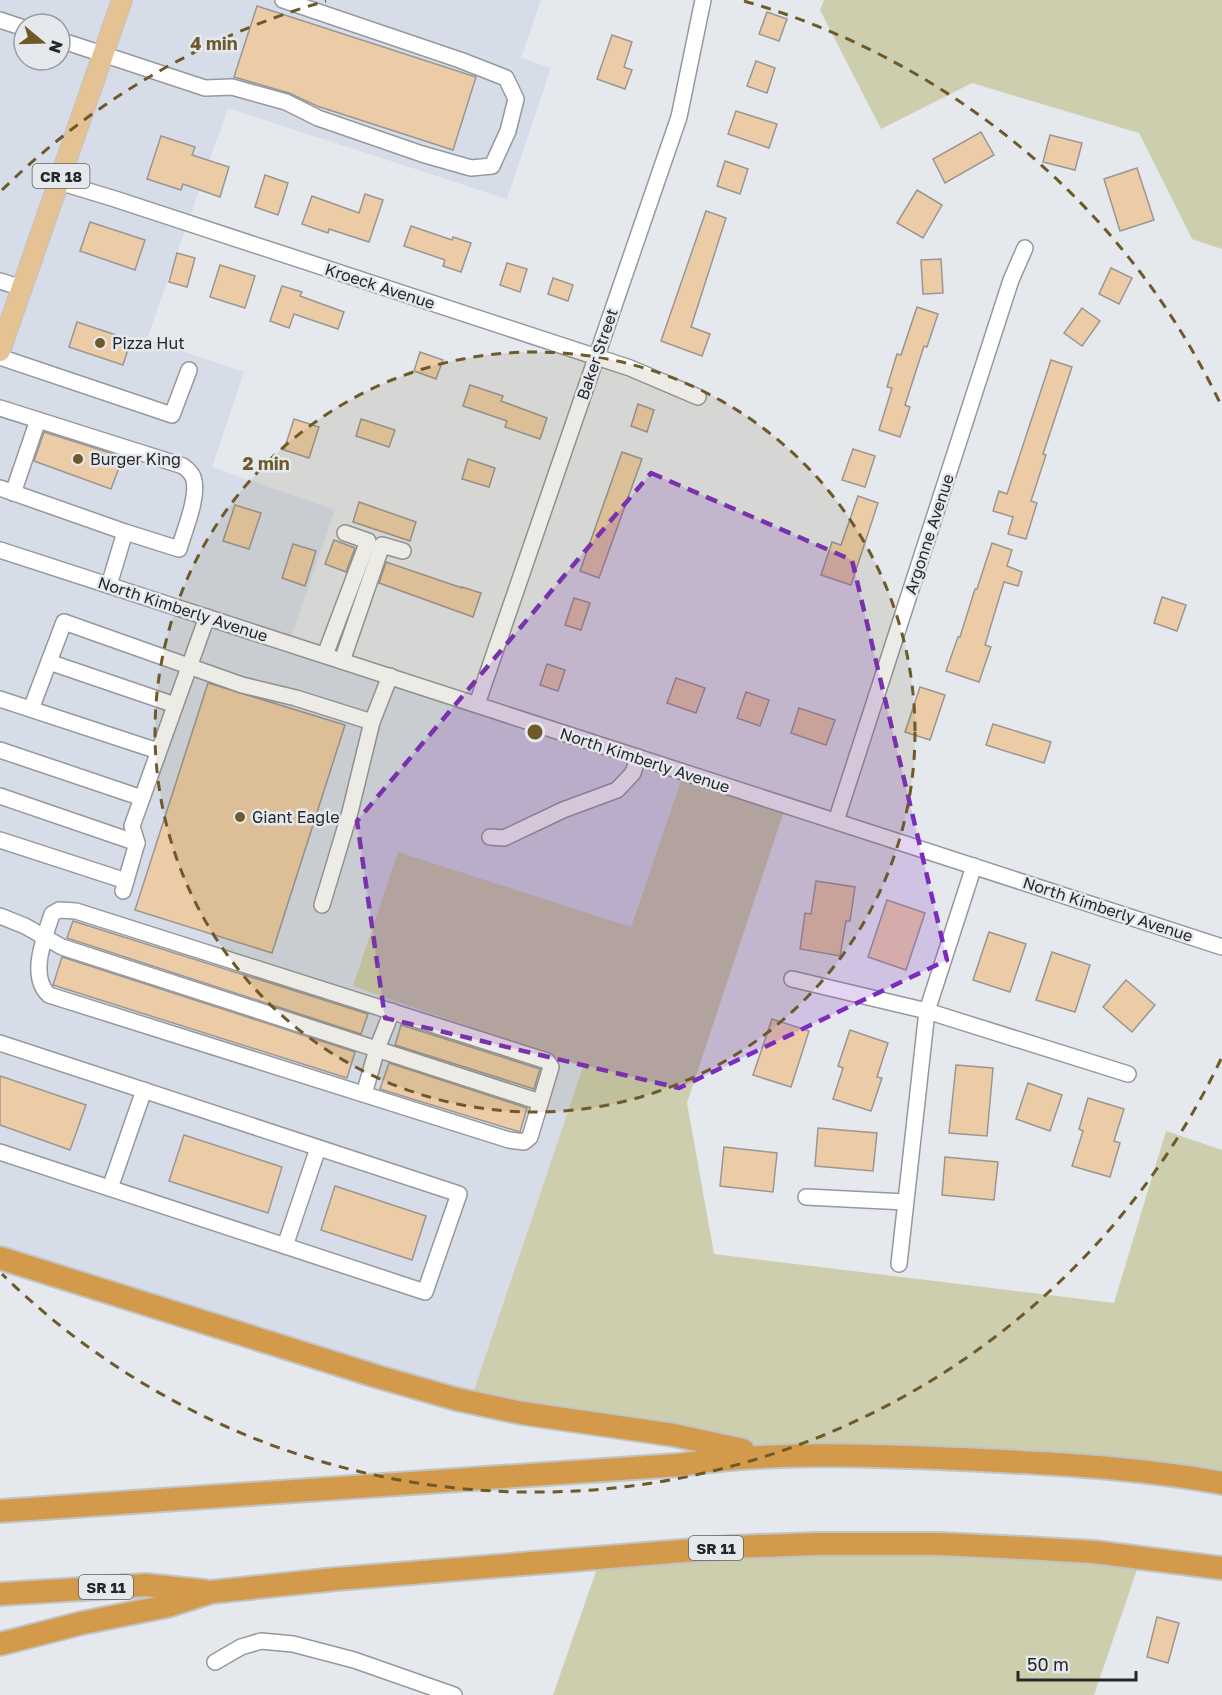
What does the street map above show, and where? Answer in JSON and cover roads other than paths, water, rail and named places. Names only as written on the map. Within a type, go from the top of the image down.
[{"type":"highway","points":[[0,1258],[368,1374],[456,1399],[522,1413],[674,1435],[765,1455]]},
{"type":"highway","points":[[0,1511],[678,1465],[765,1455],[921,1457],[1047,1463],[1172,1474],[1222,1483]]},
{"type":"highway","name":"SR 11","points":[[0,1594],[146,1585],[211,1592],[660,1552],[816,1544],[939,1544],[1094,1552],[1222,1568]]},
{"type":"highway","points":[[0,1644],[82,1623],[168,1606],[211,1592]]},
{"type":"main road","name":"CR 18","points":[[0,351],[122,0]]},
{"type":"street","points":[[72,44],[205,88],[232,87],[286,102],[318,118],[471,168],[492,166],[508,131],[516,99],[506,78],[460,60],[283,0]]},
{"type":"street","name":"Baker Street","points":[[477,704],[679,117],[703,0]]},
{"type":"street","name":"Kroeck Avenue","points":[[59,182],[630,368],[698,397]]},
{"type":"street","name":"Argonne Avenue","points":[[836,820],[1011,280],[1025,248]]},
{"type":"street","points":[[0,281],[22,288]]},
{"type":"street","points":[[0,357],[172,415],[189,370]]},
{"type":"street","points":[[0,408],[38,420],[183,466],[192,474],[195,487],[191,510],[179,549],[6,491],[38,420]]},
{"type":"street","points":[[108,585],[125,532]]},
{"type":"street","points":[[345,533],[403,551]]},
{"type":"street","points":[[325,655],[375,543]]},
{"type":"street","points":[[342,661],[375,543]]},
{"type":"street","name":"North Kimberly Avenue","points":[[0,550],[1222,947]]},
{"type":"street","points":[[0,840],[125,886],[137,843],[132,826],[207,617]]},
{"type":"street","points":[[32,709],[64,622],[242,684],[372,722]]},
{"type":"street","points":[[49,662],[175,705]]},
{"type":"street","points":[[322,905],[350,812],[372,722],[390,676]]},
{"type":"street","points":[[0,699],[158,751]]},
{"type":"street","points":[[0,750],[142,798]]},
{"type":"street","points":[[490,837],[504,838],[563,810],[617,790],[633,773],[638,758]]},
{"type":"street","points":[[0,796],[137,843]]},
{"type":"street","points":[[899,1264],[927,1011],[974,866]]},
{"type":"street","points":[[59,910],[76,911],[547,1060],[551,1068],[530,1137],[524,1142],[509,1140],[49,995],[42,989],[39,978],[44,939],[52,914],[59,910]]},
{"type":"street","points":[[0,916],[25,926],[44,939],[62,947],[540,1102]]},
{"type":"street","points":[[792,979],[927,1011],[1128,1074]]},
{"type":"street","points":[[364,1094],[377,1049],[392,1011]]},
{"type":"street","points":[[0,1043],[459,1194],[425,1292],[0,1152]]},
{"type":"street","points":[[110,1188],[144,1090]]},
{"type":"street","points":[[285,1246],[318,1148]]},
{"type":"street","points":[[806,1197],[906,1203]]},
{"type":"street","points":[[215,1662],[241,1647],[261,1641],[293,1644],[354,1660],[454,1695]]},
{"type":"place","name":"Pizza Hut","points":[[100,343]]},
{"type":"place","name":"Burger King","points":[[78,459]]},
{"type":"place","name":"Giant Eagle","points":[[240,817]]}]
